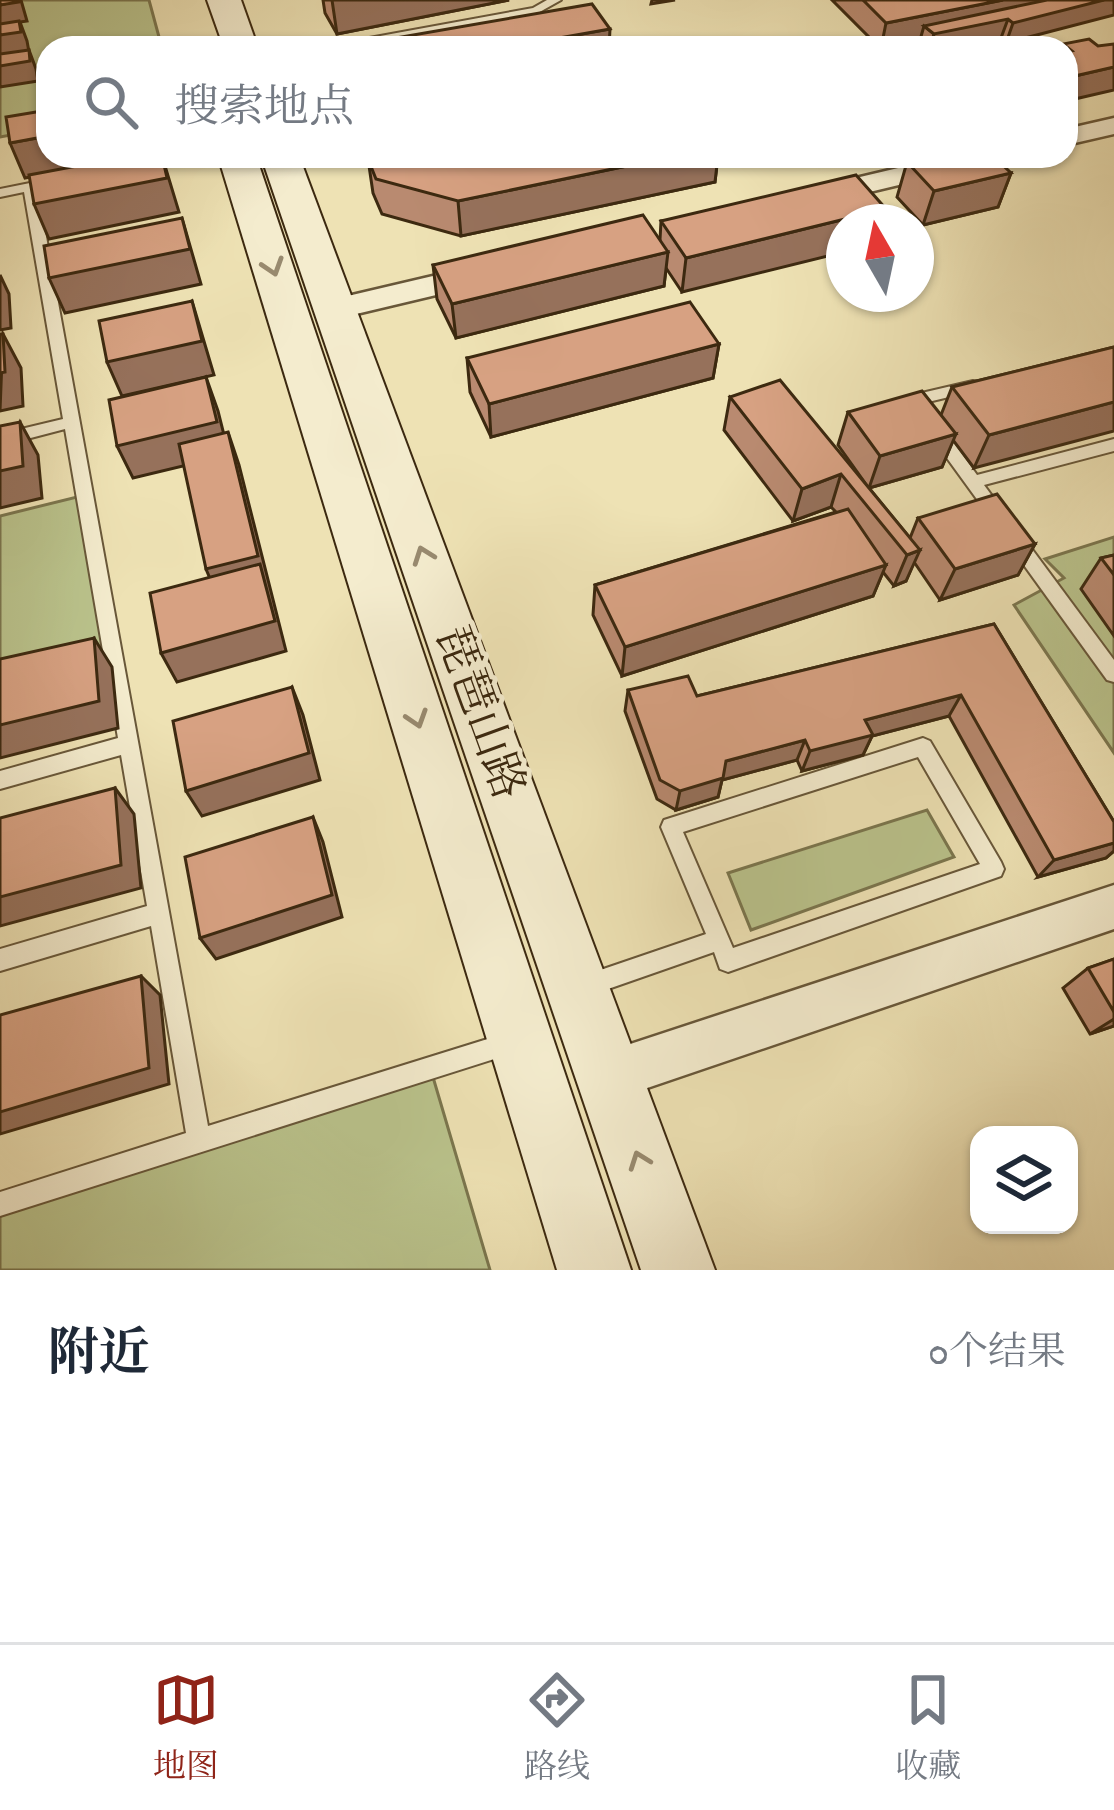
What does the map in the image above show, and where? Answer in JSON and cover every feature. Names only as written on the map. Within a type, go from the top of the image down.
[{"type":"main road","points":[[224,0],[238,36]]},
{"type":"main road","name":"琵琶山路","points":[[241,168],[594,1270]]},
{"type":"main road","name":"琵琶山路","points":[[284,168],[678,1270]]},
{"type":"street","points":[[1078,134],[1114,126]]},
{"type":"street","points":[[776,205],[934,168]]},
{"type":"street","points":[[335,309],[521,266]]},
{"type":"street","points":[[609,1076],[1114,907]]},
{"type":"lane","points":[[397,36],[536,11],[555,0]]},
{"type":"lane","points":[[0,193],[31,187],[200,1139]]},
{"type":"lane","points":[[1002,379],[913,400],[1114,674]]},
{"type":"lane","points":[[0,440],[72,422]]},
{"type":"lane","points":[[973,482],[1114,446]]},
{"type":"lane","points":[[0,780],[129,744]]},
{"type":"lane","points":[[923,748],[994,869],[728,961],[719,940],[671,827],[923,748]]},
{"type":"lane","points":[[0,960],[159,913]]},
{"type":"lane","points":[[578,989],[719,940]]},
{"type":"lane","points":[[0,1204],[520,1040]]},
{"type":"green space","points":[[0,0],[149,0],[159,36],[36,36],[36,130],[0,137]]},
{"type":"green space","points":[[85,495],[113,652],[0,680],[0,516]]},
{"type":"green space","points":[[1114,537],[1114,753],[1014,605],[1064,578],[1045,559]]},
{"type":"green space","points":[[927,810],[954,857],[751,930],[728,873]]},
{"type":"green space","points":[[430,1067],[490,1270],[0,1270],[0,1204]]},
{"type":"building","points":[[863,0],[1003,0],[886,23]]},
{"type":"building","points":[[1047,0],[1104,0],[1013,23],[1008,19],[934,34],[924,26]]},
{"type":"building","points":[[592,4],[610,29],[571,36],[407,36]]},
{"type":"building","points":[[19,21],[21,32],[0,35],[0,24]]},
{"type":"building","points":[[1078,41],[1114,44],[1114,67],[1078,75]]},
{"type":"building","points":[[29,50],[30,61],[0,66],[0,54]]},
{"type":"building","points":[[36,112],[36,138],[10,143],[6,117]]},
{"type":"building","points":[[66,168],[165,168],[167,178],[34,204],[29,175]]},
{"type":"building","points":[[372,168],[617,168],[458,201],[376,179]]},
{"type":"building","points":[[913,168],[1006,168],[1011,173],[934,191]]},
{"type":"building","points":[[856,175],[882,204],[826,204],[826,224],[686,258],[661,221]]},
{"type":"building","points":[[643,215],[668,252],[452,304],[433,265]]},
{"type":"building","points":[[182,218],[190,249],[49,278],[44,246]]},
{"type":"building","points":[[192,301],[202,341],[107,362],[99,321]]},
{"type":"building","points":[[690,302],[719,344],[489,404],[467,358]]},
{"type":"building","points":[[0,334],[5,372],[0,373]]},
{"type":"building","points":[[1114,347],[1114,402],[989,435],[952,387]]},
{"type":"building","points":[[206,377],[217,422],[117,446],[109,400]]},
{"type":"building","points":[[780,380],[920,550],[907,555],[841,474],[802,489],[730,397]]},
{"type":"building","points":[[922,391],[956,434],[880,456],[848,412]]},
{"type":"building","points":[[20,422],[23,466],[0,471],[0,426]]},
{"type":"building","points":[[228,432],[258,556],[206,569],[179,444]]},
{"type":"building","points":[[997,494],[1035,544],[955,569],[918,518]]},
{"type":"building","points":[[848,509],[886,565],[625,647],[595,585]]},
{"type":"building","points":[[1114,555],[1114,575],[1101,558]]},
{"type":"building","points":[[260,564],[275,621],[161,653],[150,593]]},
{"type":"building","points":[[994,624],[1114,822],[1114,843],[1054,860],[961,695],[865,720],[873,735],[810,751],[805,740],[726,761],[723,778],[680,791],[660,780],[628,690],[688,676],[697,696]]},
{"type":"building","points":[[94,638],[99,701],[0,725],[0,659]]},
{"type":"building","points":[[292,687],[309,753],[186,791],[173,721]]},
{"type":"building","points":[[115,788],[121,865],[0,897],[0,818]]},
{"type":"building","points":[[313,817],[332,895],[200,938],[185,857]]},
{"type":"building","points":[[1114,959],[1114,1012],[1088,968]]},
{"type":"building","points":[[141,976],[149,1068],[0,1112],[0,1015]]}]
